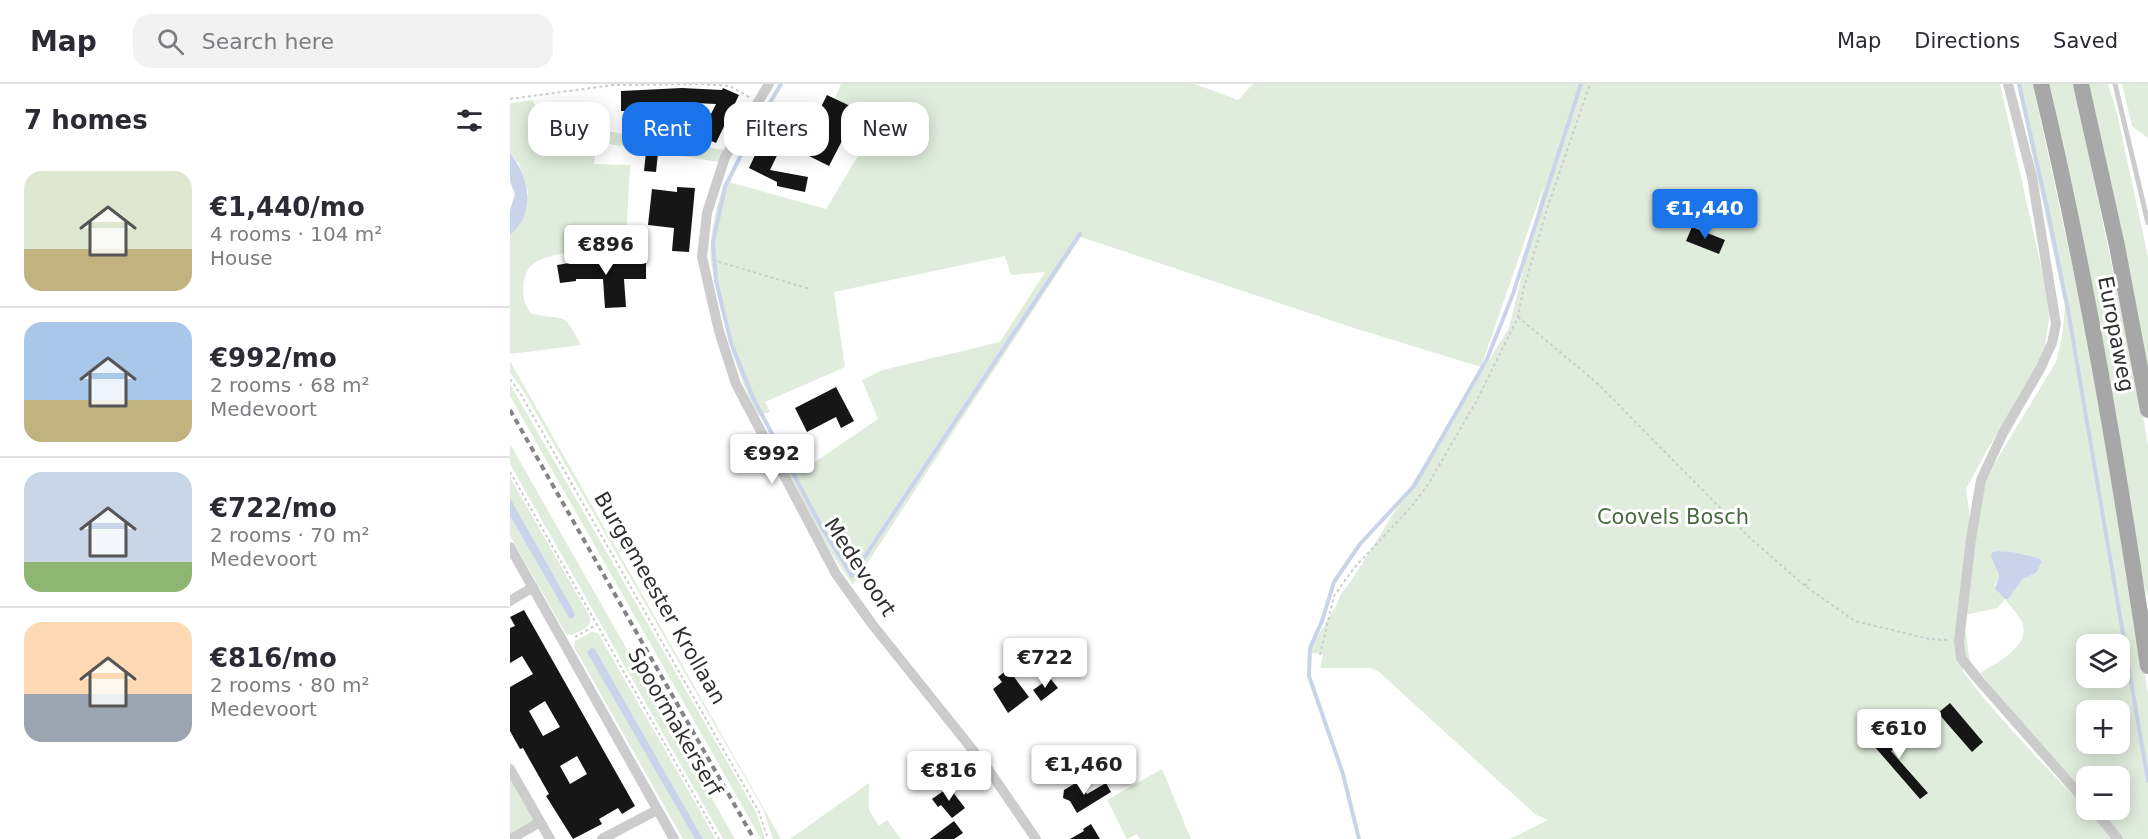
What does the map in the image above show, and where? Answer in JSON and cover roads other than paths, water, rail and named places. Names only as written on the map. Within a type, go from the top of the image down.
[{"type":"main road","name":"Europaweg","points":[[2041,84],[2078,254],[2125,507],[2148,666]]},
{"type":"main road","name":"Europaweg","points":[[2081,84],[2117,246],[2148,410]]},
{"type":"street","name":"Medevoort","points":[[769,84],[725,157],[707,213],[702,257],[719,331],[736,384],[836,574],[872,624],[988,769],[1036,839]]},
{"type":"street","points":[[2008,84],[2032,177],[2056,324],[2052,343],[2040,369],[2003,433],[1981,480],[1971,539],[1959,641],[1961,658],[2076,791]]},
{"type":"street","points":[[510,547],[674,839]]},
{"type":"street","points":[[510,601],[533,587]]},
{"type":"street","points":[[510,769],[550,839]]},
{"type":"street","points":[[602,839],[657,810]]},
{"type":"street","points":[[2102,820],[2118,839]]},
{"type":"street","points":[[511,839],[540,822]]},
{"type":"lane","points":[[2115,84],[2148,223]]},
{"type":"water","points":[[510,153],[522,172],[527,205],[519,226],[510,235],[510,210],[515,194],[510,181]]},
{"type":"water","points":[[510,498],[573,610],[575,615],[572,619],[569,618],[510,516]]},
{"type":"water","points":[[1992,552],[2039,558],[2042,562],[2036,573],[2023,579],[2008,599],[2005,599],[1995,589],[1999,575],[1991,556]]},
{"type":"water","points":[[591,648],[595,649],[703,839],[695,839],[587,652]]},
{"type":"waterway","points":[[778,445],[754,400],[731,343],[716,281],[713,242],[725,187],[752,133],[781,84]]},
{"type":"waterway","points":[[1359,839],[1343,774],[1309,676],[1310,648],[1322,621],[1334,582],[1360,544],[1414,486],[1487,359],[1513,294],[1581,84]]},
{"type":"waterway","points":[[2019,84],[2068,310],[2148,781]]},
{"type":"waterway","points":[[787,462],[822,528],[852,576],[1080,234]]},
{"type":"railway","points":[[510,410],[754,839]]},
{"type":"park label","name":"Coovels Bosch","points":[[1673,517]]}]
